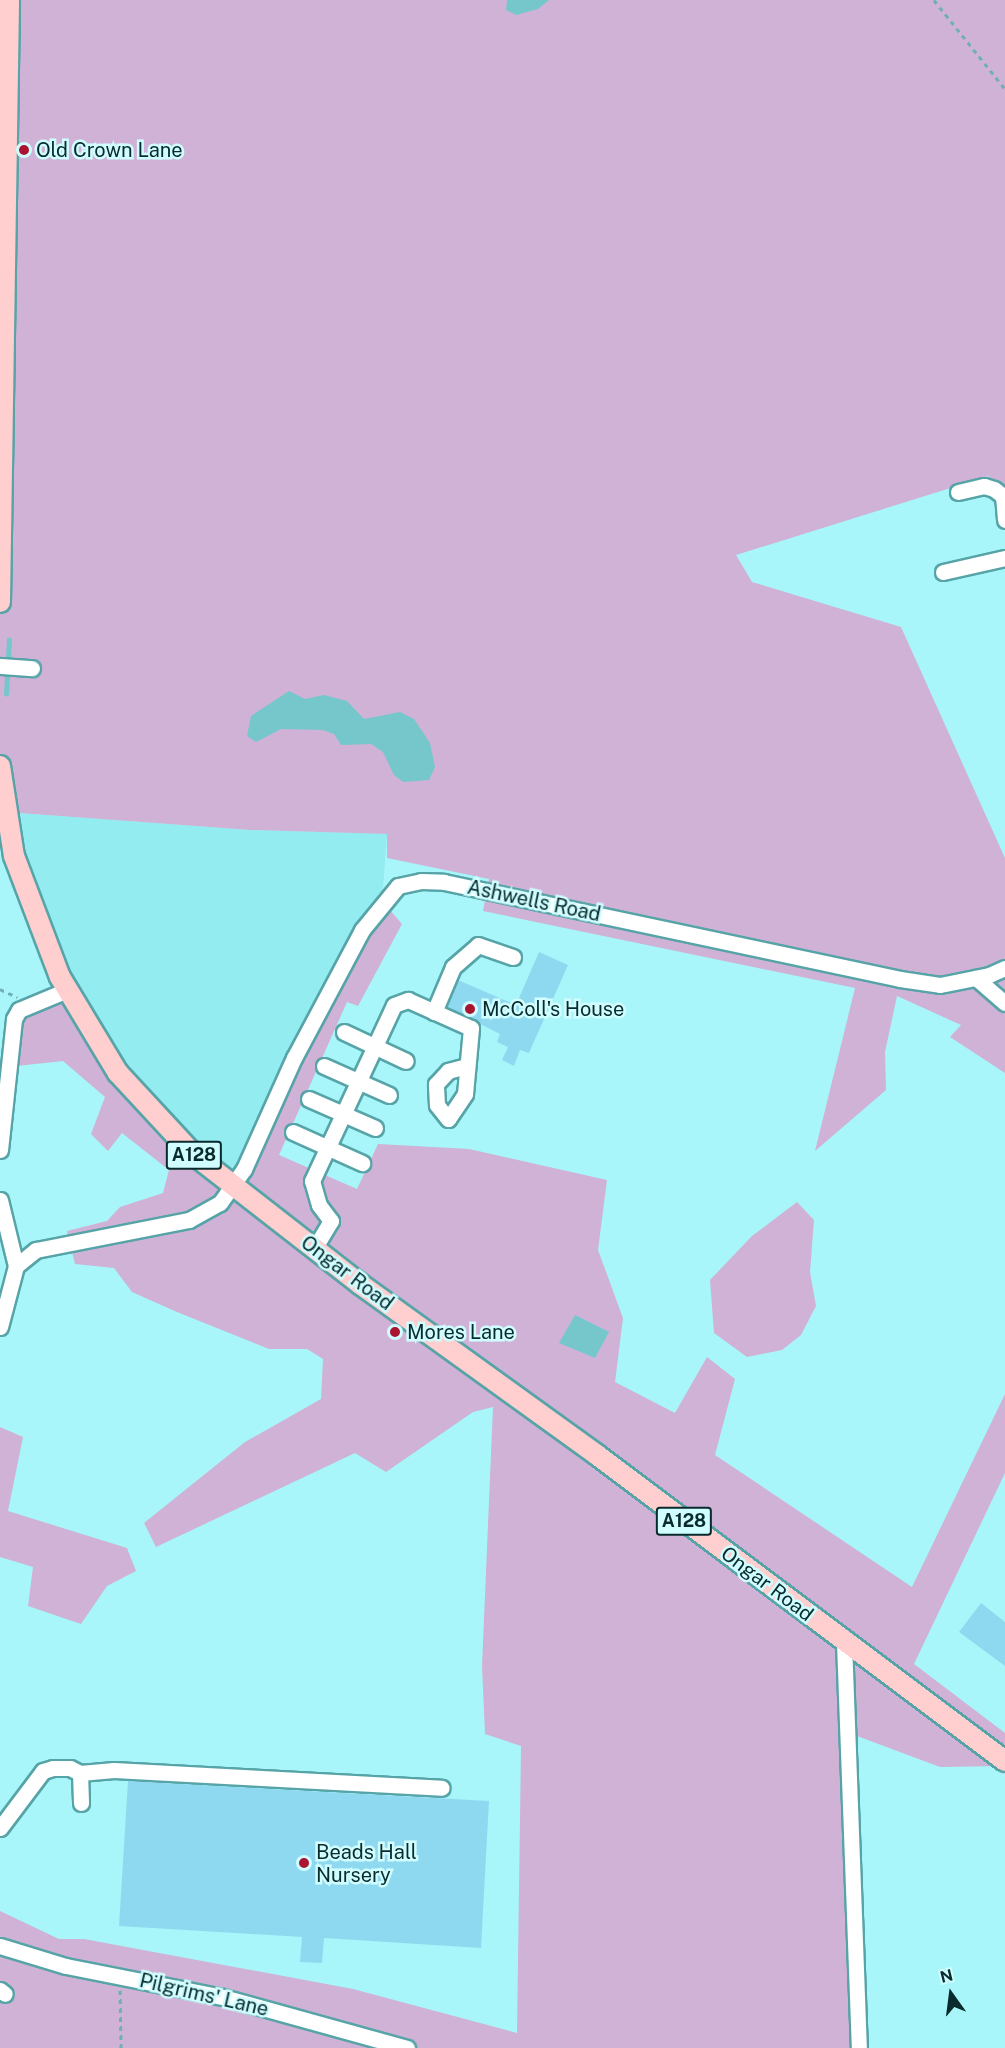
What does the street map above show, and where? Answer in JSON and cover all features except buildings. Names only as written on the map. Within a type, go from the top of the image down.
[{"type":"main road","points":[[0,602],[4,159],[9,0]]},
{"type":"main road","name":"Ongar Road","points":[[0,766],[14,856],[53,963],[118,1073],[193,1154],[314,1249],[597,1455],[1005,1761]]},
{"type":"street","points":[[958,492],[984,486],[994,489],[1003,496],[1005,520]]},
{"type":"street","points":[[943,572],[1005,558]]},
{"type":"street","points":[[5,666],[32,668]]},
{"type":"street","name":"Ashwells Road","points":[[234,1187],[294,1058],[362,930],[398,886],[421,881],[444,882],[900,980],[940,985],[976,978],[1005,968]]},
{"type":"street","points":[[434,1012],[453,967],[478,945],[513,957]]},
{"type":"street","points":[[976,978],[1005,1003]]},
{"type":"street","points":[[0,1150],[14,1019],[19,1010],[67,990]]},
{"type":"street","points":[[314,1249],[331,1221],[319,1205],[312,1181],[394,1005],[408,1000],[471,1028],[467,1066]]},
{"type":"street","points":[[344,1032],[406,1060]]},
{"type":"street","points":[[324,1066],[389,1095]]},
{"type":"street","points":[[309,1100],[375,1128]]},
{"type":"street","points":[[293,1132],[362,1163]]},
{"type":"street","points":[[16,1266],[36,1250],[189,1220],[220,1203],[234,1187]]},
{"type":"street","points":[[0,1200],[16,1266],[0,1327]]},
{"type":"street","points":[[8,1238],[36,1250]]},
{"type":"street","points":[[844,1642],[858,2048]]},
{"type":"street","points":[[0,1828],[43,1771],[70,1768],[80,1773],[114,1770],[441,1788]]},
{"type":"street","points":[[80,1773],[81,1803]]},
{"type":"street","name":"Pilgrims' Lane","points":[[0,1946],[66,1966],[223,1997],[407,2048]]},
{"type":"path","points":[[934,0],[1005,89]]},
{"type":"path","points":[[120,1976],[121,2048]]},
{"type":"shaded area","points":[[9,0],[1005,0],[1005,499],[989,476],[736,555],[752,582],[901,627],[1005,858],[1005,1073],[950,1037],[961,1025],[897,996],[885,1052],[886,1090],[815,1151],[855,988],[483,911],[489,879],[387,858],[387,834],[250,830],[6,812],[0,766],[0,602]]},
{"type":"shaded area","points":[[507,0],[549,0],[538,9],[516,15],[506,10]]},
{"type":"shaded area","points":[[289,691],[305,699],[324,695],[347,701],[364,719],[400,712],[414,719],[430,743],[435,767],[429,780],[403,782],[394,775],[383,752],[371,744],[341,745],[334,734],[323,730],[281,729],[256,742],[247,736],[251,716]]},
{"type":"shaded area","points":[[6,812],[250,830],[387,834],[382,901],[244,1169],[216,1172],[159,1120],[67,990]]},
{"type":"shaded area","points":[[382,901],[402,924],[358,1006],[347,1002],[279,1155],[357,1189],[378,1144],[469,1149],[607,1180],[598,1250],[623,1318],[615,1382],[675,1413],[707,1357],[735,1379],[715,1455],[912,1587],[1005,1394],[1005,1473],[914,1664],[1005,1733],[1005,1766],[940,1767],[849,1733],[858,2048],[0,2048],[0,1911],[59,1939],[84,1939],[353,1989],[517,2033],[521,1746],[485,1734],[482,1666],[493,1407],[473,1412],[386,1472],[355,1453],[156,1547],[144,1523],[245,1442],[321,1399],[323,1359],[307,1349],[269,1349],[177,1312],[132,1292],[114,1268],[75,1264],[67,1231],[107,1221],[120,1207],[163,1193],[169,1170],[122,1133],[108,1151],[91,1134],[105,1097],[63,1061],[7,1067],[14,1019],[67,990],[95,1036],[215,1172],[244,1169]]},
{"type":"shaded area","points":[[797,1202],[814,1220],[810,1272],[816,1306],[801,1335],[782,1350],[747,1357],[714,1333],[710,1280],[752,1236]]},
{"type":"shaded area","points":[[575,1315],[609,1332],[595,1358],[559,1343]]},
{"type":"shaded area","points":[[0,1427],[23,1437],[8,1511],[127,1548],[136,1571],[107,1586],[81,1624],[28,1606],[33,1567],[0,1557]]},
{"type":"waterway","points":[[6,694],[9,640]]},
{"type":"place","name":"Old Crown Lane","points":[[24,150]]},
{"type":"place","name":"McColl's House","points":[[470,1009]]},
{"type":"place","name":"Mores Lane","points":[[395,1332]]},
{"type":"place","name":"Beads Hall Nursery","points":[[304,1863]]}]
